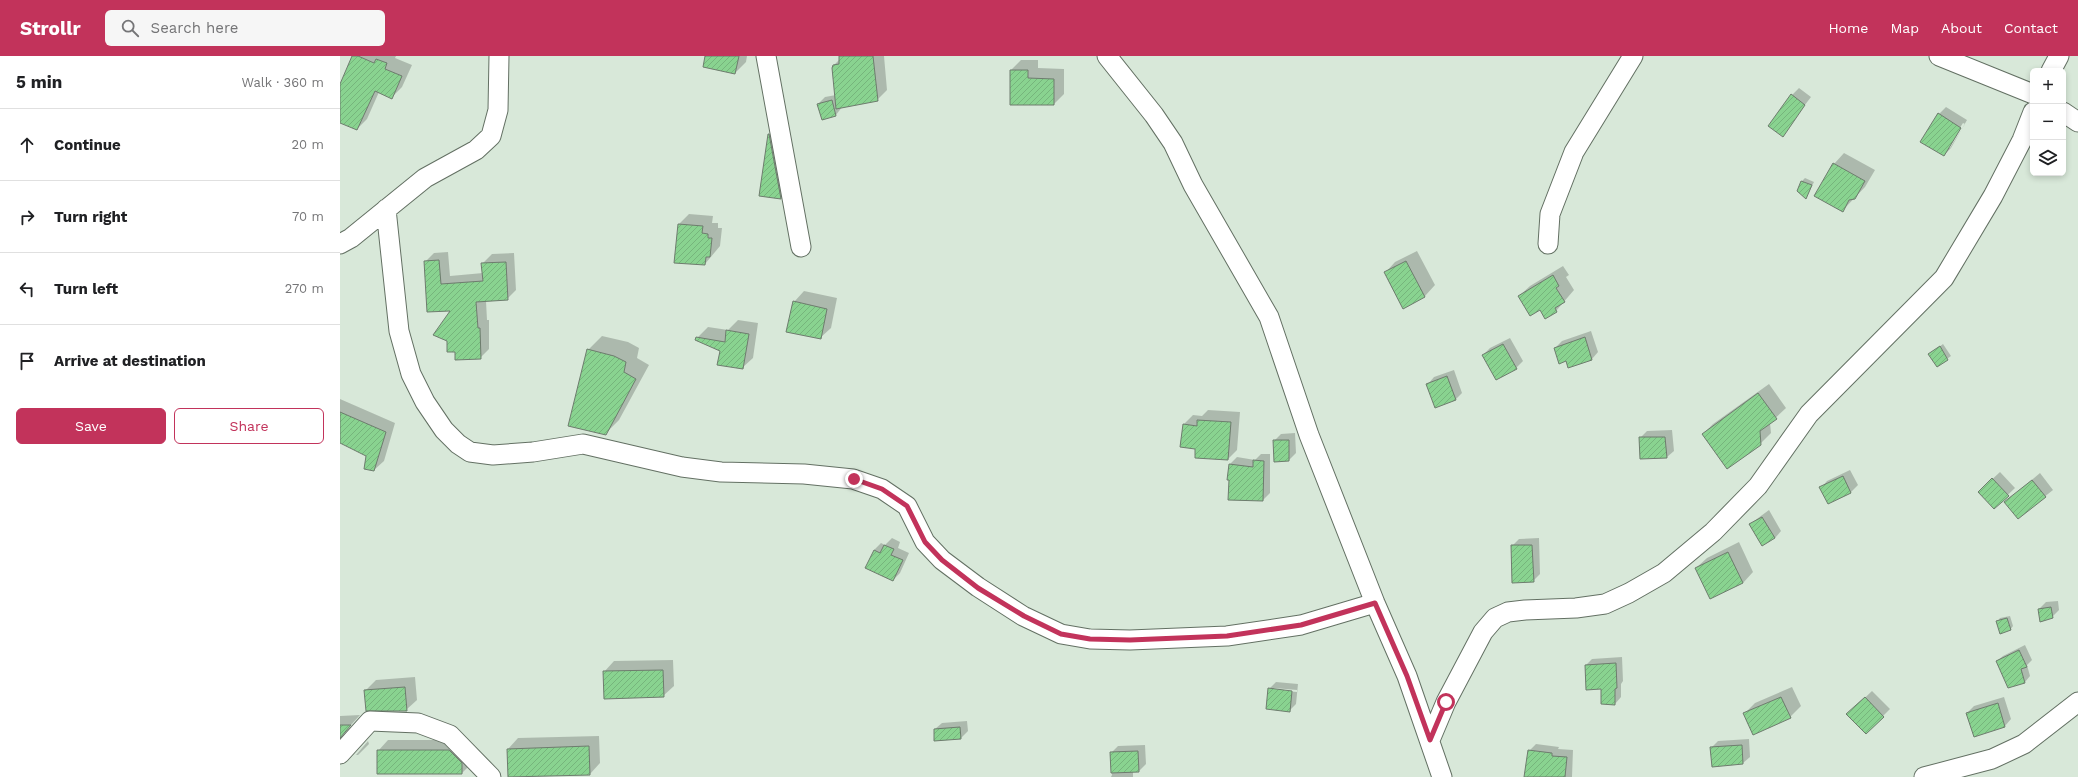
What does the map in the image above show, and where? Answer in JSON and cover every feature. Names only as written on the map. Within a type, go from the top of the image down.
[{"type":"street","points":[[340,244],[351,238],[425,178],[476,150],[491,136],[498,110],[499,56]]},
{"type":"street","points":[[766,56],[801,247]]},
{"type":"street","points":[[1107,56],[1154,114],[1173,144],[1192,185],[1269,317],[1309,435],[1375,603],[1407,676],[1442,777]]},
{"type":"street","points":[[1548,244],[1550,214],[1574,152],[1633,56]]},
{"type":"street","points":[[1939,56],[2030,93]]},
{"type":"street","points":[[2053,68],[2059,56]]},
{"type":"street","points":[[2066,114],[2078,122]]},
{"type":"street","points":[[1430,740],[1446,702],[1483,632],[1495,618],[1508,612],[1576,608],[1605,604],[1628,593],[1670,568],[1713,532],[1758,486],[1809,414],[1944,278],[1993,196],[2022,140],[2030,120]]},
{"type":"street","points":[[386,209],[398,331],[411,374],[425,402],[444,430],[458,444],[470,452],[493,455],[533,452],[583,444],[682,467],[721,472],[804,474],[854,479],[882,489],[907,506],[925,542],[942,560],[978,588],[1024,616],[1061,634],[1090,639],[1130,640],[1227,636],[1301,625],[1375,603]]},
{"type":"street","points":[[1924,777],[1992,759],[2024,744],[2078,702]]},
{"type":"street","points":[[340,754],[370,722],[418,723],[450,736],[490,777]]},
{"type":"building","points":[[352,56],[358,56],[374,63],[376,59],[387,63],[385,69],[402,76],[392,99],[375,91],[357,130],[340,123],[340,84]]},
{"type":"building","points":[[705,56],[739,56],[735,74],[703,67]]},
{"type":"building","points":[[839,56],[873,56],[878,101],[836,109],[832,68],[833,65],[839,64]]},
{"type":"building","points":[[1010,70],[1028,70],[1028,78],[1054,79],[1054,105],[1010,105]]},
{"type":"building","points":[[1791,94],[1805,105],[1783,137],[1768,126]]},
{"type":"building","points":[[832,100],[836,116],[822,120],[817,104]]},
{"type":"building","points":[[1938,113],[1961,128],[1944,156],[1920,142]]},
{"type":"building","points":[[769,134],[781,199],[759,196]]},
{"type":"building","points":[[1833,163],[1865,181],[1855,199],[1849,200],[1843,212],[1814,196]]},
{"type":"building","points":[[1801,181],[1812,185],[1806,199],[1797,191]]},
{"type":"building","points":[[678,224],[703,226],[702,233],[708,234],[708,238],[712,238],[710,257],[706,257],[705,265],[674,263]]},
{"type":"building","points":[[439,260],[441,284],[483,281],[481,263],[506,262],[508,300],[476,302],[478,328],[480,328],[481,359],[455,360],[455,352],[447,352],[447,341],[433,335],[450,311],[427,312],[424,261]]},
{"type":"building","points":[[1406,261],[1425,297],[1403,309],[1384,272]]},
{"type":"building","points":[[1553,275],[1559,286],[1556,288],[1565,302],[1555,308],[1557,312],[1545,319],[1540,310],[1530,316],[1518,296]]},
{"type":"building","points":[[793,301],[827,309],[821,339],[786,332]]},
{"type":"building","points":[[726,330],[749,334],[743,369],[717,365],[720,351],[695,340],[696,337],[725,342]]},
{"type":"building","points":[[1585,337],[1592,360],[1568,368],[1566,361],[1559,364],[1554,348]]},
{"type":"building","points":[[1503,344],[1517,369],[1496,380],[1482,355]]},
{"type":"building","points":[[1940,346],[1948,360],[1937,367],[1928,354]]},
{"type":"building","points":[[587,349],[614,356],[626,362],[624,372],[636,379],[606,435],[568,426]]},
{"type":"building","points":[[1447,376],[1456,400],[1435,408],[1426,384]]},
{"type":"building","points":[[1758,393],[1777,419],[1760,431],[1761,445],[1727,469],[1702,434]]},
{"type":"building","points":[[340,412],[386,432],[374,471],[364,469],[366,456],[340,443]]},
{"type":"building","points":[[1197,420],[1231,422],[1228,460],[1195,458],[1195,449],[1180,447],[1183,424],[1197,426]]},
{"type":"building","points":[[1639,437],[1665,437],[1667,458],[1640,459]]},
{"type":"building","points":[[1273,440],[1289,440],[1289,461],[1274,462]]},
{"type":"building","points":[[1253,460],[1264,461],[1263,501],[1228,500],[1229,480],[1227,480],[1229,464],[1253,467]]},
{"type":"building","points":[[1843,476],[1851,493],[1828,504],[1819,487]]},
{"type":"building","points":[[1992,478],[2009,496],[1994,509],[1978,492]]},
{"type":"building","points":[[2032,480],[2046,497],[2018,519],[2004,502]]},
{"type":"building","points":[[1762,517],[1775,538],[1762,546],[1749,524]]},
{"type":"building","points":[[884,545],[894,549],[891,555],[903,560],[893,581],[865,568],[874,550],[880,553]]},
{"type":"building","points":[[1511,545],[1532,545],[1534,582],[1512,583]]},
{"type":"building","points":[[1728,552],[1743,583],[1710,599],[1695,568]]},
{"type":"building","points":[[2051,607],[2053,618],[2040,622],[2038,609]]},
{"type":"building","points":[[2007,618],[2011,630],[2000,634],[1996,621]]},
{"type":"building","points":[[2019,650],[2027,667],[2021,669],[2025,683],[2008,688],[1996,661]]},
{"type":"building","points":[[1616,663],[1617,688],[1615,689],[1615,705],[1601,704],[1601,689],[1586,690],[1585,665]]},
{"type":"building","points":[[663,670],[664,697],[604,699],[603,671]]},
{"type":"building","points":[[405,687],[407,711],[366,711],[364,690]]},
{"type":"building","points":[[1268,688],[1292,691],[1290,712],[1266,709]]},
{"type":"building","points":[[1781,697],[1791,718],[1753,735],[1743,713]]},
{"type":"building","points":[[1865,697],[1884,717],[1866,734],[1846,714]]},
{"type":"building","points":[[1998,703],[2005,727],[1974,737],[1966,713]]},
{"type":"building","points":[[340,725],[351,725],[340,738]]},
{"type":"building","points":[[960,727],[961,739],[934,741],[934,729]]},
{"type":"building","points":[[1742,745],[1743,764],[1712,767],[1710,747]]},
{"type":"building","points":[[589,746],[590,775],[508,777],[507,749]]},
{"type":"building","points":[[377,750],[449,750],[462,763],[462,774],[377,774]]},
{"type":"building","points":[[1528,750],[1552,753],[1552,756],[1567,757],[1565,777],[1524,777]]},
{"type":"building","points":[[1138,751],[1139,772],[1111,773],[1110,752]]},
{"type":"route","points":[[854,479],[882,489],[907,506],[925,542],[942,560],[978,588],[1024,616],[1061,634],[1090,639],[1130,640],[1227,636],[1301,625],[1375,603],[1407,676],[1430,740],[1446,702]]}]
